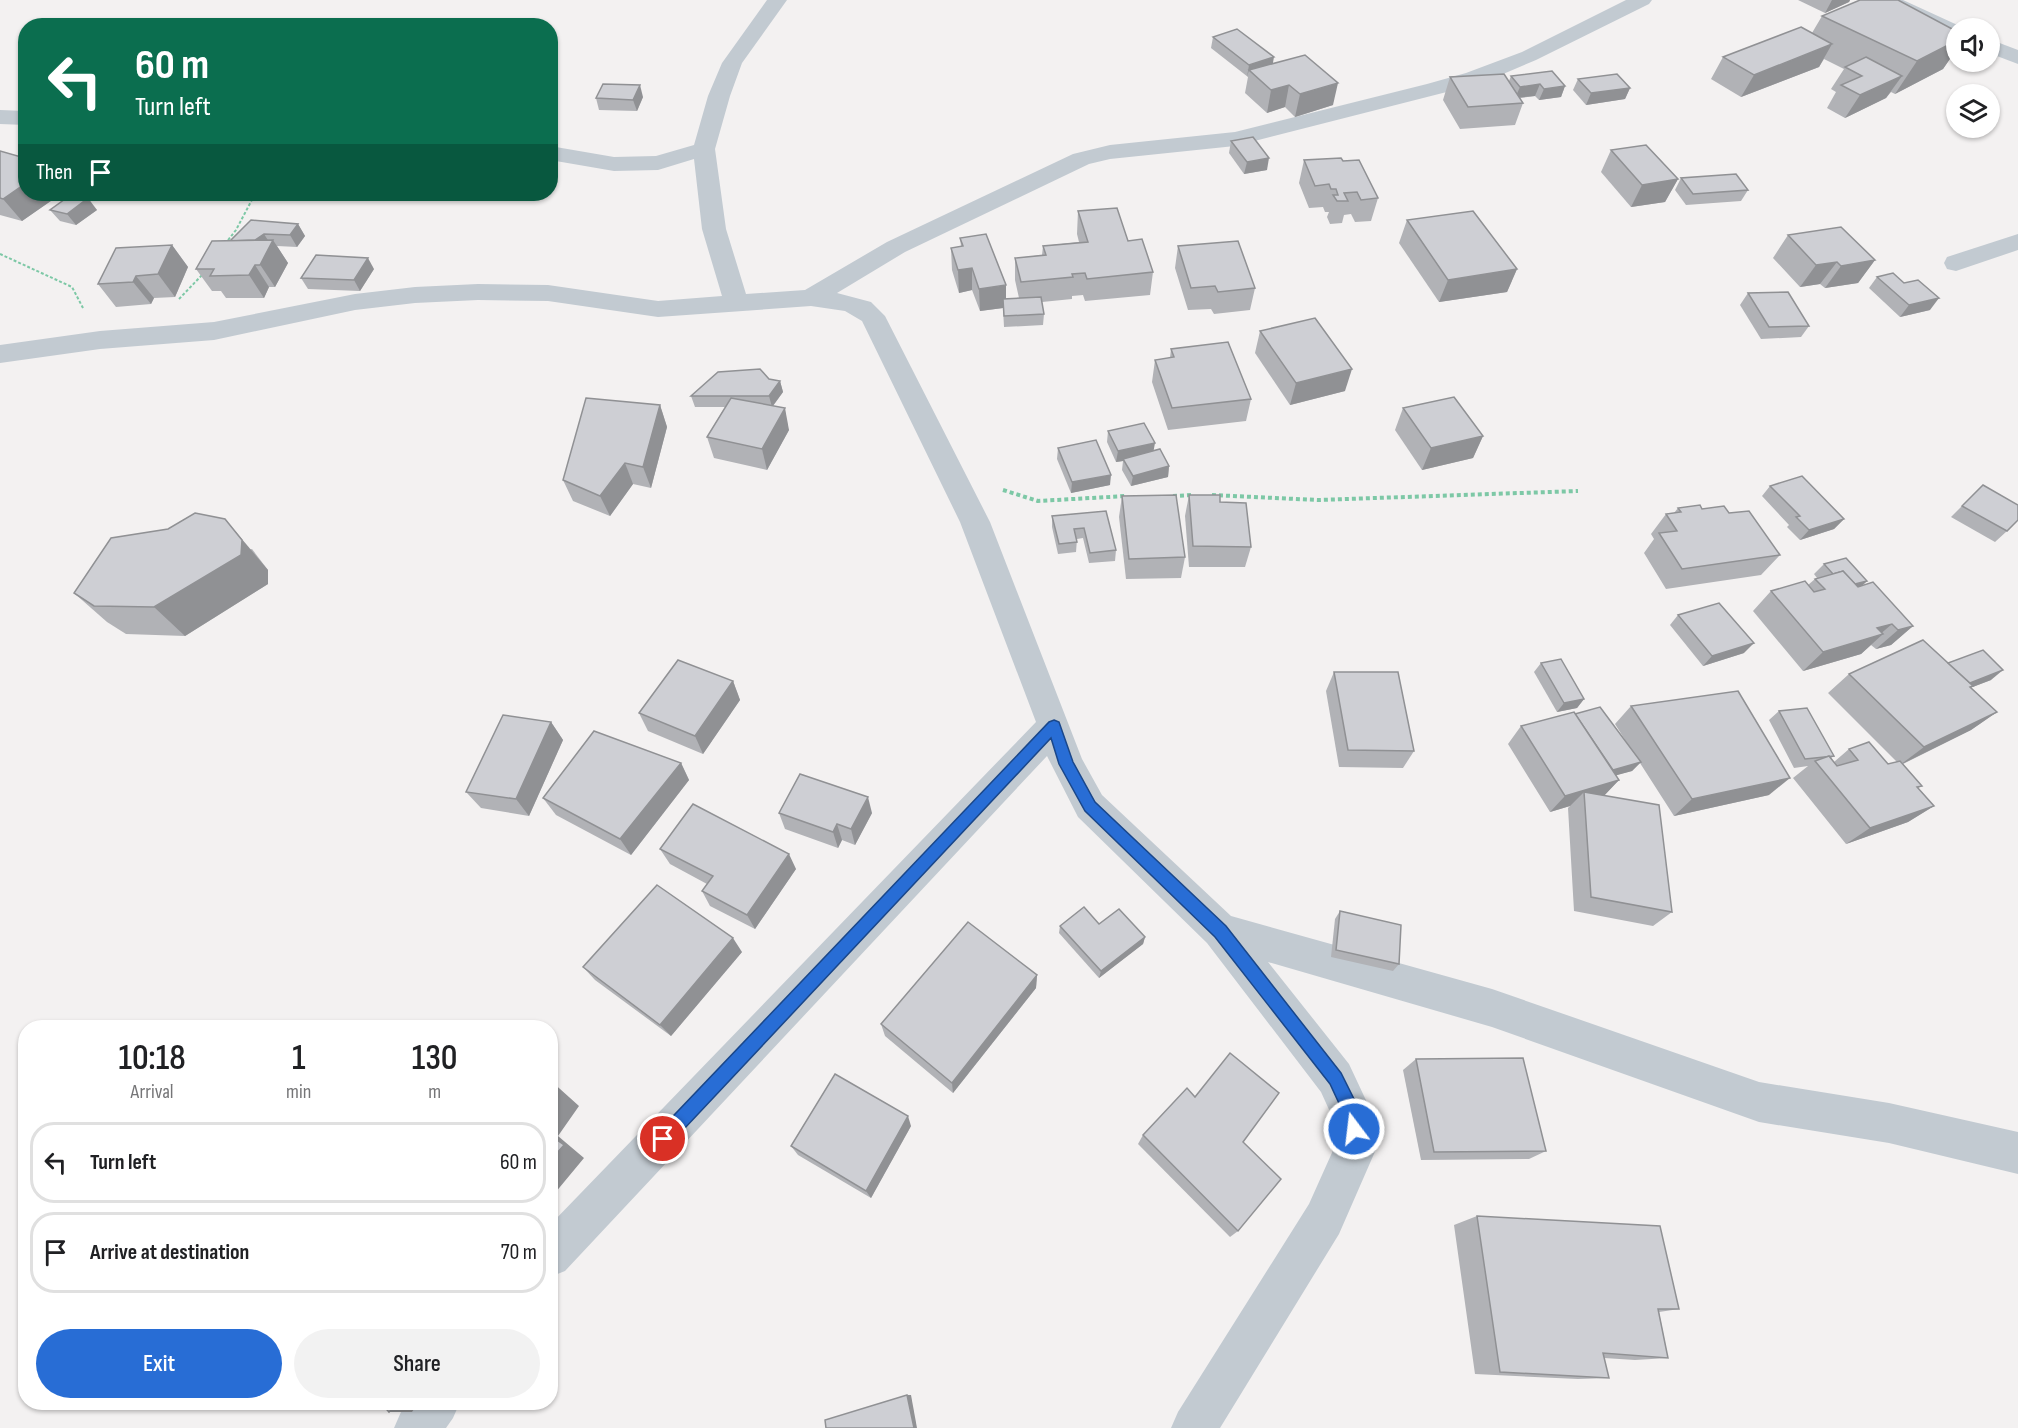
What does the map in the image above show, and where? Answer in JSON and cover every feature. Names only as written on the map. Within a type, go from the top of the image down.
[{"type":"street","points":[[736,302],[714,229],[704,149],[719,96],[732,63],[777,0]]},
{"type":"street","points":[[811,298],[896,247],[1081,159],[1110,152],[1235,139],[1474,78],[1539,52],[1642,0]]},
{"type":"street","points":[[1886,0],[1946,27]]},
{"type":"street","points":[[2000,50],[2018,58]]},
{"type":"street","points":[[0,117],[18,118]]},
{"type":"street","points":[[558,154],[614,164],[658,163],[704,149]]},
{"type":"street","points":[[1956,263],[2018,242]]},
{"type":"street","points":[[0,354],[100,340],[214,331],[355,302],[415,295],[478,292],[548,293],[658,309],[811,298],[849,303],[862,308],[872,316],[954,475],[975,522],[1054,726],[1066,764],[1090,806],[1220,932],[1335,1078],[1351,1111],[1356,1147],[1324,1219],[1194,1428]]},
{"type":"street","points":[[558,1248],[1054,726]]},
{"type":"street","points":[[1220,932],[1492,1008],[1759,1102],[1889,1123],[2018,1153]]},
{"type":"street","points":[[417,1428],[431,1410]]},
{"type":"path","points":[[223,247],[236,230],[251,201]]},
{"type":"path","points":[[0,254],[72,287],[100,340]]},
{"type":"path","points":[[142,336],[204,272]]},
{"type":"path","points":[[954,475],[1038,501],[1132,496]]},
{"type":"path","points":[[1210,495],[1318,500],[1578,491]]},
{"type":"path","points":[[1165,496],[1198,495]]},
{"type":"building","points":[[1860,0],[1898,0],[1946,26],[1946,46],[1917,61],[1822,16]]},
{"type":"building","points":[[1801,27],[1832,44],[1754,75],[1723,57]]},
{"type":"building","points":[[1237,29],[1274,57],[1249,65],[1213,37]]},
{"type":"building","points":[[1305,55],[1338,83],[1300,94],[1289,85],[1271,90],[1249,70]]},
{"type":"building","points":[[1866,57],[1902,76],[1860,95],[1841,85],[1862,76],[1845,67]]},
{"type":"building","points":[[1552,71],[1565,86],[1544,89],[1540,84],[1520,87],[1511,76]]},
{"type":"building","points":[[1504,74],[1523,103],[1468,107],[1450,77]]},
{"type":"building","points":[[1617,74],[1630,88],[1591,93],[1578,79]]},
{"type":"building","points":[[603,84],[640,85],[633,100],[596,98]]},
{"type":"building","points":[[1253,137],[1269,158],[1247,162],[1231,141]]},
{"type":"building","points":[[1646,145],[1678,179],[1642,185],[1611,150]]},
{"type":"building","points":[[0,151],[18,156],[18,189],[3,199],[0,198]]},
{"type":"building","points":[[1341,158],[1343,161],[1359,160],[1378,198],[1361,200],[1357,192],[1344,193],[1348,201],[1337,201],[1333,195],[1338,195],[1336,189],[1331,189],[1329,184],[1315,186],[1304,160]]},
{"type":"building","points":[[1736,174],[1748,190],[1693,194],[1681,178]]},
{"type":"building","points":[[62,201],[84,201],[67,214],[50,210]]},
{"type":"building","points":[[1117,208],[1128,241],[1142,239],[1153,272],[1087,279],[1085,273],[1072,274],[1073,277],[1021,282],[1015,258],[1046,255],[1043,246],[1088,242],[1078,211]]},
{"type":"building","points":[[1473,211],[1517,269],[1448,280],[1407,220]]},
{"type":"building","points":[[251,220],[298,224],[290,235],[264,234],[255,240],[230,241]]},
{"type":"building","points":[[1841,227],[1875,260],[1841,266],[1837,262],[1816,265],[1788,235]]},
{"type":"building","points":[[986,234],[1006,285],[979,289],[972,268],[958,270],[951,248],[963,246],[960,238]]},
{"type":"building","points":[[273,240],[260,265],[255,265],[249,275],[210,276],[214,269],[196,269],[212,241]]},
{"type":"building","points":[[1238,241],[1255,288],[1218,292],[1215,286],[1191,288],[1178,246]]},
{"type":"building","points":[[172,245],[158,274],[136,276],[133,282],[98,284],[116,248]]},
{"type":"building","points":[[316,255],[368,258],[354,280],[301,278]]},
{"type":"building","points":[[1893,273],[1904,283],[1918,280],[1939,298],[1909,305],[1877,277]]},
{"type":"building","points":[[1788,292],[1809,326],[1769,327],[1748,293]]},
{"type":"building","points":[[1041,297],[1044,314],[1004,316],[1003,299]]},
{"type":"building","points":[[1315,318],[1352,369],[1296,383],[1260,331]]},
{"type":"building","points":[[1228,342],[1251,399],[1172,408],[1155,360],[1174,357],[1171,349]]},
{"type":"building","points":[[760,369],[769,379],[780,381],[769,396],[691,396],[718,372]]},
{"type":"building","points":[[1454,397],[1483,436],[1431,448],[1403,408]]},
{"type":"building","points":[[586,398],[660,405],[643,467],[625,463],[600,496],[563,480]]},
{"type":"building","points":[[731,398],[785,408],[762,449],[707,437]]},
{"type":"building","points":[[1144,423],[1155,443],[1118,451],[1108,431]]},
{"type":"building","points":[[1096,440],[1111,475],[1072,482],[1058,448]]},
{"type":"building","points":[[1160,449],[1169,466],[1133,476],[1123,459]]},
{"type":"building","points":[[1802,476],[1844,519],[1809,530],[1796,517],[1800,516],[1770,486]]},
{"type":"building","points":[[1983,485],[2018,505],[2018,520],[2007,531],[1962,506]]},
{"type":"building","points":[[1176,495],[1185,557],[1129,559],[1122,496]]},
{"type":"building","points":[[1189,495],[1220,495],[1220,502],[1246,503],[1251,547],[1193,546]]},
{"type":"building","points":[[1700,505],[1702,509],[1724,506],[1729,513],[1749,511],[1780,555],[1682,569],[1659,533],[1677,531],[1666,514],[1681,512],[1678,508]]},
{"type":"building","points":[[1106,511],[1116,550],[1090,553],[1084,528],[1074,529],[1077,542],[1059,544],[1052,516]]},
{"type":"building","points":[[195,513],[225,519],[242,540],[241,555],[154,607],[94,606],[74,593],[111,538],[168,529]]},
{"type":"building","points":[[1846,558],[1867,581],[1855,584],[1843,571],[1833,574],[1824,564]]},
{"type":"building","points":[[1843,571],[1858,587],[1873,582],[1913,626],[1898,630],[1892,624],[1877,628],[1883,634],[1823,652],[1771,591],[1805,581],[1814,592],[1825,589],[1815,579]]},
{"type":"building","points":[[1719,603],[1754,643],[1712,656],[1678,615]]},
{"type":"building","points":[[1923,640],[1973,686],[1970,687],[1997,712],[1924,747],[1849,674]]},
{"type":"building","points":[[1983,650],[2003,670],[1970,683],[1948,663]]},
{"type":"building","points":[[1561,659],[1584,699],[1564,703],[1541,663]]},
{"type":"building","points":[[678,660],[733,681],[695,736],[639,713]]},
{"type":"building","points":[[1334,672],[1398,672],[1414,751],[1348,750]]},
{"type":"building","points":[[1738,691],[1790,778],[1692,799],[1631,706]]},
{"type":"building","points":[[1600,707],[1641,762],[1613,770],[1575,714]]},
{"type":"building","points":[[1807,708],[1834,756],[1805,759],[1779,711]]},
{"type":"building","points":[[1574,712],[1619,780],[1565,796],[1521,726]]},
{"type":"building","points":[[503,715],[551,722],[516,799],[466,792]]},
{"type":"building","points":[[594,731],[681,763],[620,839],[543,798]]},
{"type":"building","points":[[1869,742],[1888,764],[1900,761],[1922,786],[1917,787],[1934,806],[1870,828],[1815,761],[1829,756],[1837,766],[1858,760],[1849,749]]},
{"type":"building","points":[[800,774],[868,797],[851,829],[837,824],[833,832],[779,813]]},
{"type":"building","points":[[1584,792],[1659,805],[1672,912],[1591,897]]},
{"type":"building","points":[[693,804],[789,854],[747,915],[702,891],[713,876],[660,849]]},
{"type":"building","points":[[657,885],[733,938],[660,1025],[583,967]]},
{"type":"building","points":[[1084,907],[1099,924],[1119,909],[1145,937],[1101,971],[1060,926]]},
{"type":"building","points":[[1340,911],[1401,925],[1399,964],[1336,950]]},
{"type":"building","points":[[968,922],[1037,975],[952,1083],[881,1024]]},
{"type":"building","points":[[1230,1053],[1279,1093],[1243,1142],[1281,1179],[1238,1231],[1143,1135],[1187,1088],[1195,1097]]},
{"type":"building","points":[[1523,1058],[1546,1151],[1434,1152],[1416,1059]]},
{"type":"building","points":[[835,1074],[908,1116],[866,1191],[791,1146]]},
{"type":"building","points":[[558,1141],[564,1145],[558,1152]]},
{"type":"building","points":[[1477,1216],[1660,1226],[1679,1309],[1658,1309],[1668,1358],[1603,1353],[1609,1378],[1500,1372]]},
{"type":"building","points":[[907,1395],[914,1428],[826,1428],[825,1420]]},
{"type":"route","points":[[663,1139],[1054,726],[1066,764],[1090,806],[1220,932],[1335,1078],[1351,1111],[1354,1129]]}]
